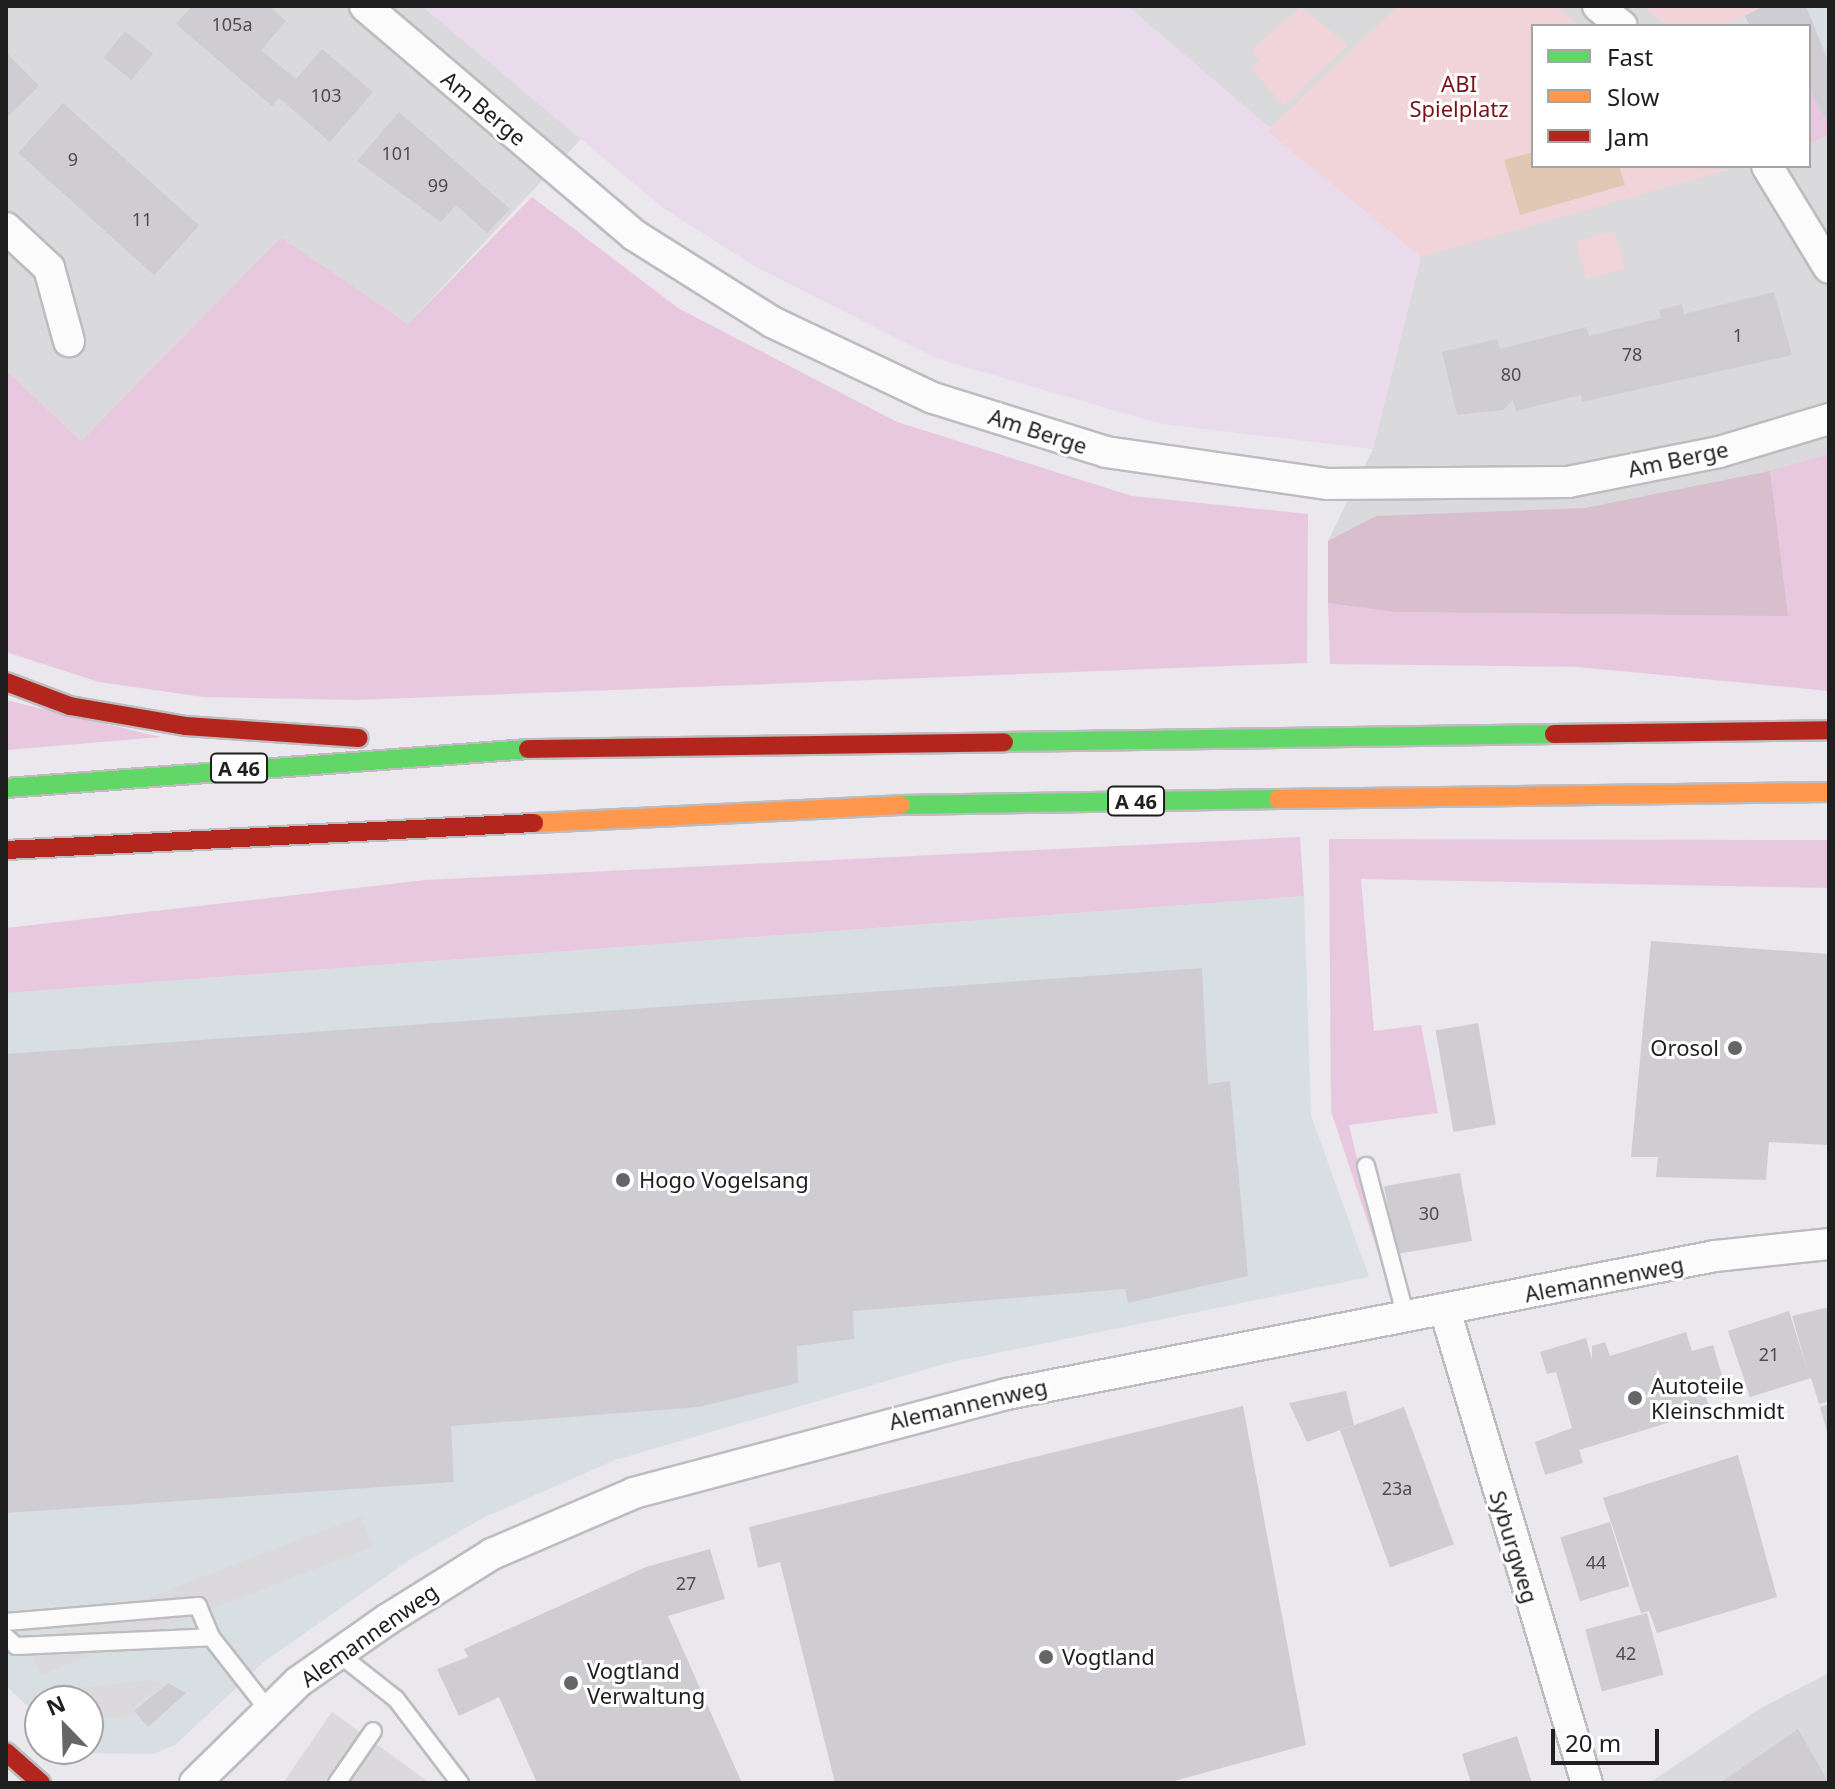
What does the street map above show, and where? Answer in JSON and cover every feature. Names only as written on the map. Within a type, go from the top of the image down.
[{"type":"main road","points":[[6,682],[70,706],[186,726],[473,750]]},
{"type":"main road","name":"A 46","points":[[6,788],[473,750],[1829,730]]},
{"type":"main road","name":"A 46","points":[[6,850],[917,804],[1829,792]]},
{"type":"main road","points":[[6,1752],[41,1783]]},
{"type":"street","name":"Am Berge","points":[[365,6],[634,235],[772,322],[933,398],[1106,452],[1327,484],[1568,482],[1719,452],[1829,419]]},
{"type":"street","points":[[1598,6],[1620,24]]},
{"type":"street","points":[[1768,168],[1829,268]]},
{"type":"street","points":[[6,228],[49,268],[69,341]]},
{"type":"street","name":"Alemannenweg","points":[[195,1783],[269,1711],[339,1654],[492,1554],[634,1493],[1007,1394],[1715,1256],[1829,1244]]},
{"type":"street","name":"Syburgweg","points":[[1445,1310],[1587,1783]]},
{"type":"lane","points":[[1366,1166],[1406,1317]]},
{"type":"lane","points":[[6,1622],[198,1606],[211,1637],[269,1711]]},
{"type":"lane","points":[[6,1637],[16,1646],[211,1637]]},
{"type":"lane","points":[[339,1654],[396,1699],[460,1783]]},
{"type":"lane","points":[[337,1783],[373,1731]]},
{"type":"shaded area","points":[[6,6],[422,6],[581,139],[408,324],[281,237],[81,441],[6,370]]},
{"type":"shaded area","points":[[422,6],[1128,6],[1421,257],[1373,449],[1162,424],[938,359],[756,267],[663,208]]},
{"type":"shaded area","points":[[1128,6],[1829,6],[1829,617],[1395,612],[1328,603],[1328,541],[1373,449],[1267,131]]},
{"type":"shaded area","points":[[1764,6],[1829,6],[1829,126],[1811,92],[1811,24],[1729,24]]},
{"type":"shaded area","points":[[1811,92],[1829,126],[1829,134],[1811,144]]},
{"type":"shaded area","points":[[1531,153],[1531,168],[1620,168],[1625,185],[1520,215],[1504,160]]},
{"type":"shaded area","points":[[532,197],[678,308],[897,422],[1132,496],[1308,514],[1307,663],[357,700],[203,697],[99,682],[6,652],[6,370],[81,441],[281,237],[408,324]]},
{"type":"shaded area","points":[[1829,454],[1829,691],[1578,667],[1330,664],[1328,603],[1395,612],[1787,616],[1770,471]]},
{"type":"shaded area","points":[[1770,471],[1788,616],[1395,612],[1328,603],[1328,541],[1376,516],[1585,508]]},
{"type":"shaded area","points":[[6,700],[161,737],[6,750]]},
{"type":"shaded area","points":[[1300,837],[1304,896],[6,993],[6,928],[426,880]]},
{"type":"shaded area","points":[[1329,839],[1829,840],[1829,888],[1361,879],[1374,1031],[1421,1025],[1438,1113],[1349,1125],[1383,1268],[1331,1111]]},
{"type":"shaded area","name":"Hogo Vogelsang","points":[[1304,896],[1311,1115],[1369,1277],[948,1363],[615,1460],[483,1518],[411,1559],[265,1661],[175,1745],[153,1754],[104,1753],[104,1685],[24,1685],[24,1703],[6,1686],[6,993]]},
{"type":"shaded area","points":[[361,1516],[373,1547],[40,1674],[29,1644]]},
{"type":"shaded area","points":[[1829,1673],[1829,1783],[1649,1783],[1761,1708]]},
{"type":"shaded area","points":[[150,1680],[164,1684],[134,1707],[134,1716],[104,1718],[104,1685]]},
{"type":"shaded area","points":[[332,1712],[426,1780],[428,1783],[283,1783]]},
{"type":"green space","name":"ABI Spielplatz","points":[[1398,6],[1556,6],[1578,24],[1531,24],[1531,168],[1731,169],[1421,257],[1267,131]]},
{"type":"green space","points":[[1642,6],[1764,6],[1729,24],[1664,24]]},
{"type":"green space","points":[[1301,7],[1348,45],[1284,106],[1251,69],[1259,60],[1251,50]]},
{"type":"green space","points":[[1615,231],[1625,269],[1586,279],[1576,241]]},
{"type":"building","points":[[192,6],[269,6],[286,21],[261,50],[296,79],[322,49],[373,92],[330,142],[279,98],[272,106],[176,24]]},
{"type":"building","points":[[1764,6],[1806,6],[1829,63],[1829,126],[1811,92],[1811,24],[1749,24],[1745,16]]},
{"type":"building","points":[[125,31],[153,54],[132,80],[104,57]]},
{"type":"building","points":[[6,52],[39,86],[6,118]]},
{"type":"building","points":[[63,103],[199,225],[154,275],[18,153]]},
{"type":"building","points":[[399,112],[510,209],[487,233],[456,205],[441,222],[357,161]]},
{"type":"building","points":[[1774,292],[1792,355],[1582,402],[1581,395],[1516,411],[1513,400],[1503,410],[1457,415],[1442,352],[1497,339],[1500,349],[1586,327],[1589,336],[1661,318],[1659,310],[1682,304],[1684,314]]},
{"type":"building","name":"Orosol","points":[[1651,941],[1829,954],[1829,1145],[1769,1142],[1766,1180],[1656,1177],[1658,1157],[1631,1157]]},
{"type":"building","name":"Hogo Vogelsang","points":[[1202,968],[1208,1084],[1230,1081],[1248,1276],[1128,1303],[1125,1289],[853,1311],[854,1339],[797,1346],[798,1383],[699,1407],[451,1426],[454,1482],[6,1513],[6,1054]]},
{"type":"building","points":[[1478,1023],[1496,1124],[1454,1132],[1436,1030]]},
{"type":"building","points":[[1460,1173],[1472,1241],[1396,1254],[1384,1186]]},
{"type":"building","points":[[1829,1307],[1829,1401],[1819,1404],[1811,1378],[1750,1397],[1728,1331],[1789,1311],[1808,1372],[1792,1316]]},
{"type":"building","name":"Autoteile Kleinschmidt","points":[[1686,1332],[1692,1351],[1713,1345],[1723,1379],[1702,1385],[1710,1410],[1579,1450],[1583,1463],[1545,1475],[1535,1442],[1572,1428],[1556,1372],[1547,1374],[1540,1352],[1586,1338],[1592,1360],[1592,1346],[1605,1342],[1610,1356]]},
{"type":"building","points":[[1346,1391],[1354,1425],[1307,1442],[1289,1403]]},
{"type":"building","points":[[1829,1404],[1829,1435],[1828,1435],[1820,1407]]},
{"type":"building","name":"Vogtland","points":[[1243,1406],[1306,1745],[1167,1783],[835,1783],[780,1562],[758,1568],[749,1527]]},
{"type":"building","points":[[1404,1407],[1454,1544],[1390,1567],[1340,1430]]},
{"type":"building","points":[[1738,1455],[1777,1597],[1657,1633],[1649,1611],[1641,1613],[1603,1498]]},
{"type":"building","points":[[1610,1522],[1630,1586],[1580,1601],[1560,1537]]},
{"type":"building","name":"Vogtland Verwaltung","points":[[710,1549],[725,1599],[668,1616],[742,1783],[537,1783],[499,1697],[459,1716],[437,1669],[468,1657],[464,1649],[646,1567]]},
{"type":"building","points":[[1647,1613],[1664,1675],[1602,1691],[1585,1630]]},
{"type":"building","points":[[168,1683],[186,1693],[148,1727],[134,1711]]},
{"type":"building","points":[[1798,1729],[1829,1783],[1720,1783]]},
{"type":"building","points":[[1517,1736],[1532,1783],[1471,1783],[1462,1754]]},
{"type":"traffic: fast","points":[[1004,742],[1554,734]]},
{"type":"traffic: fast","points":[[6,788],[528,749]]},
{"type":"traffic: fast","points":[[901,805],[1278,799]]},
{"type":"traffic: slow","points":[[1278,799],[1829,792]]},
{"type":"traffic: slow","points":[[534,823],[901,805]]},
{"type":"traffic: jam","points":[[6,682],[70,706],[186,726],[359,738]]},
{"type":"traffic: jam","points":[[1554,734],[1829,730]]},
{"type":"traffic: jam","points":[[528,749],[1004,742]]},
{"type":"traffic: jam","points":[[6,850],[534,823]]},
{"type":"traffic: jam","points":[[6,1752],[41,1783]]},
{"type":"place","name":"Orosol","points":[[1735,1048]]},
{"type":"place","name":"Hogo Vogelsang","points":[[623,1180]]},
{"type":"place","name":"Autoteile Kleinschmidt","points":[[1635,1398]]},
{"type":"place","name":"Vogtland","points":[[1046,1657]]},
{"type":"place","name":"Vogtland Verwaltung","points":[[571,1683]]}]
